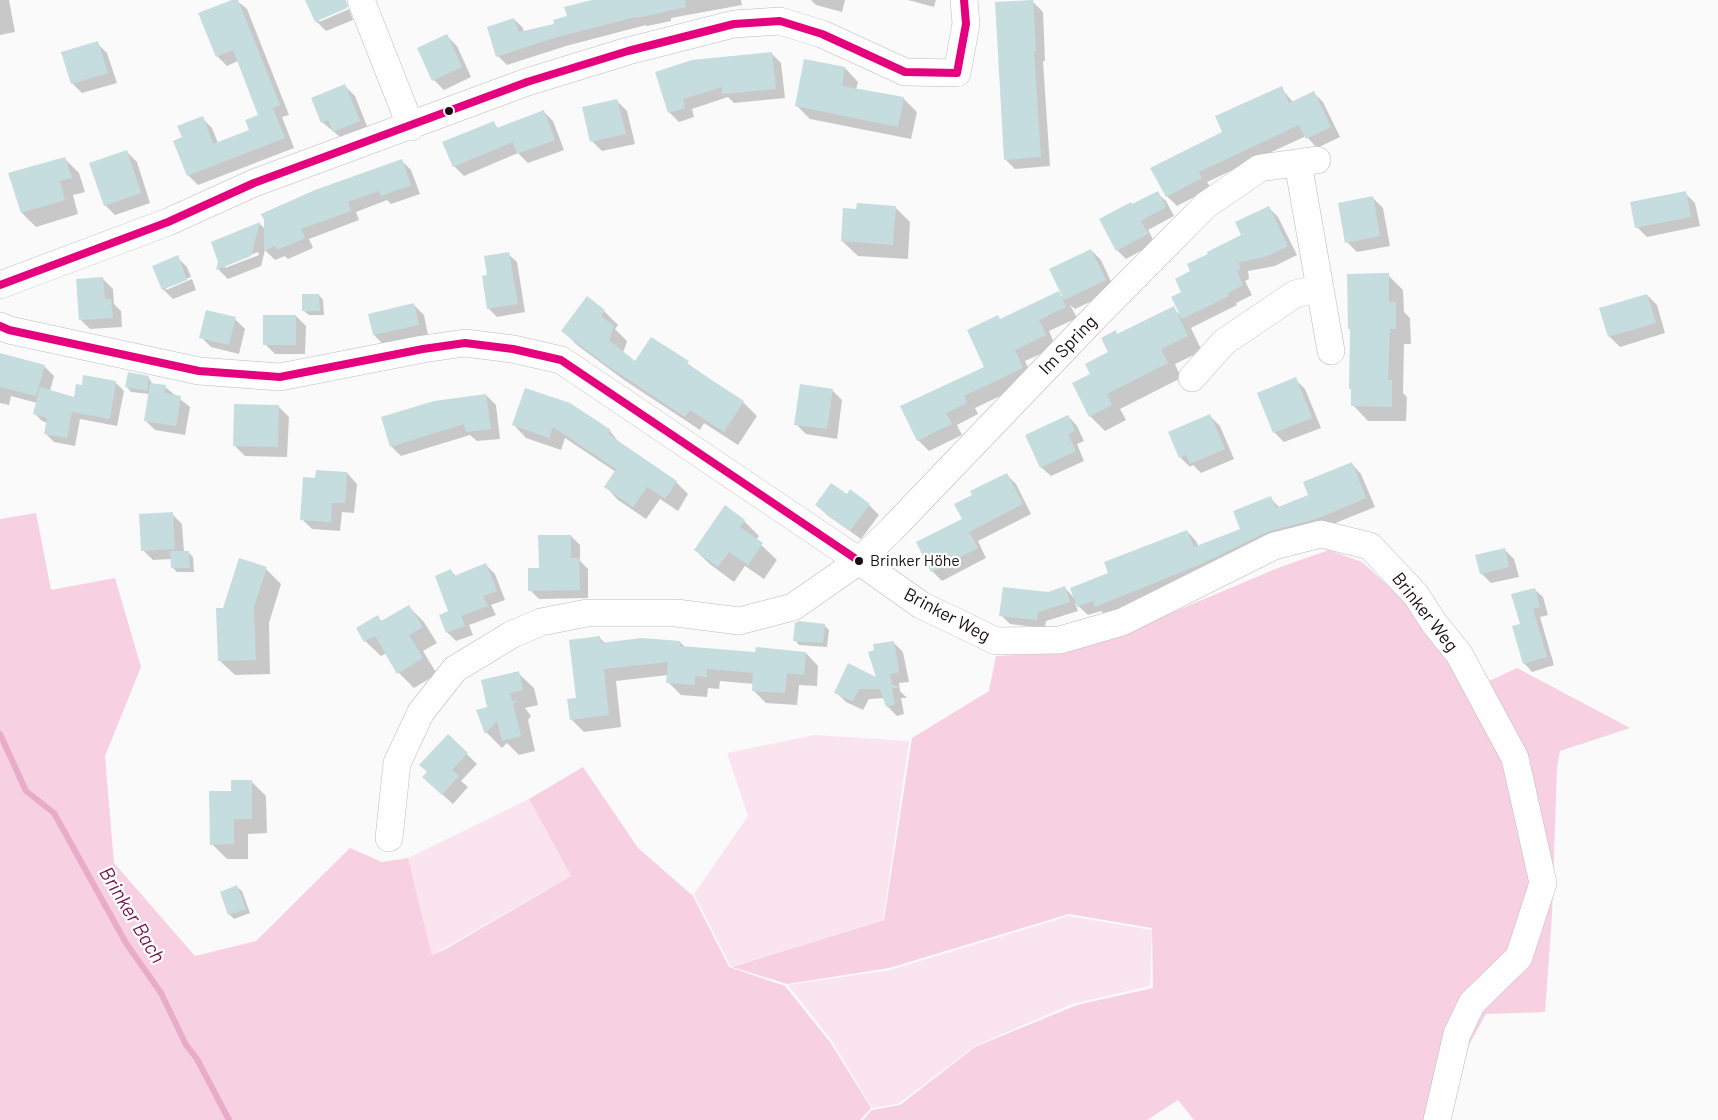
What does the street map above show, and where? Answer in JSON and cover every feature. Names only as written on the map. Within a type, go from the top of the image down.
[{"type":"street","points":[[361,0],[411,127]]},
{"type":"street","points":[[0,285],[168,222],[254,183],[411,127],[527,82],[628,51],[734,24],[780,21],[822,34],[905,72],[957,73],[966,24],[964,0]]},
{"type":"street","name":"Im Spring","points":[[859,561],[1206,205],[1260,168],[1307,161],[1320,288],[1331,351]]},
{"type":"street","points":[[1192,378],[1224,342],[1295,294],[1320,288]]},
{"type":"street","name":"Brinker Weg","points":[[0,326],[9,330],[199,371],[280,377],[465,343],[513,349],[561,360],[921,605],[996,641],[1060,640],[1122,622],[1274,546],[1321,534],[1370,546],[1416,595],[1434,623],[1459,654],[1515,758],[1543,883],[1520,957],[1472,1003],[1457,1034],[1437,1120]]},
{"type":"street","points":[[389,837],[397,763],[421,712],[455,669],[511,635],[541,622],[586,613],[676,613],[739,621],[793,607],[859,561]]},
{"type":"shaded area","points":[[36,513],[51,590],[115,578],[141,667],[105,756],[114,863],[195,956],[256,941],[350,848],[382,862],[408,858],[432,955],[444,950],[571,876],[529,799],[583,767],[638,848],[693,896],[729,967],[785,986],[830,1042],[871,1108],[860,1120],[0,1120],[0,519]]},
{"type":"shaded area","points":[[1329,550],[1362,562],[1407,603],[1470,690],[1517,668],[1630,728],[1560,751],[1557,767],[1552,915],[1545,1012],[1486,1014],[1463,1056],[1448,1120],[1194,1120],[1178,1100],[1147,1120],[863,1120],[872,1110],[900,1105],[975,1047],[1077,1005],[1153,988],[1152,928],[1069,914],[889,968],[787,984],[732,967],[884,920],[912,738],[989,691],[996,656],[1058,653],[1121,634],[1278,568]]},
{"type":"shaded area","points":[[815,735],[909,741],[883,920],[731,967],[694,894],[748,816],[727,753]]},
{"type":"shaded area","points":[[529,799],[571,876],[432,955],[408,858]]},
{"type":"shaded area","points":[[1069,916],[1152,930],[1150,986],[1072,1004],[975,1046],[898,1104],[872,1108],[832,1041],[788,985],[890,970]]},
{"type":"building","points":[[232,0],[238,0],[280,105],[273,108],[285,138],[187,176],[173,141],[182,137],[177,126],[203,116],[213,144],[249,130],[245,120],[258,115],[233,50],[216,57],[198,13]]},
{"type":"building","points":[[305,0],[346,0],[347,8],[315,22]]},
{"type":"building","points":[[592,0],[685,0],[686,7],[557,37],[496,57],[487,27],[514,18],[519,32],[554,24],[553,20],[567,16],[564,7]]},
{"type":"building","points":[[1033,0],[1041,157],[1004,160],[995,2]]},
{"type":"building","points":[[447,34],[462,67],[432,81],[417,48]]},
{"type":"building","points":[[98,41],[108,73],[71,84],[61,52]]},
{"type":"building","points":[[772,52],[776,89],[722,94],[722,87],[683,99],[685,108],[668,113],[655,72],[692,60]]},
{"type":"building","points":[[804,59],[845,67],[842,86],[904,97],[898,127],[795,106]]},
{"type":"building","points":[[345,84],[360,121],[333,132],[328,120],[321,123],[311,98]]},
{"type":"building","points":[[1282,86],[1289,103],[1314,91],[1331,127],[1306,139],[1299,125],[1199,172],[1202,178],[1166,197],[1150,168],[1222,132],[1215,116]]},
{"type":"building","points":[[617,99],[626,134],[590,142],[582,107]]},
{"type":"building","points":[[544,110],[555,140],[517,154],[513,142],[453,167],[442,142],[494,121],[497,128]]},
{"type":"building","points":[[127,150],[141,193],[104,206],[89,163]]},
{"type":"building","points":[[65,157],[72,178],[60,181],[65,200],[21,213],[8,173]]},
{"type":"building","points":[[402,159],[411,185],[381,196],[379,191],[348,202],[351,211],[301,229],[305,238],[277,250],[275,246],[264,251],[264,220],[261,214],[315,190]]},
{"type":"building","points":[[1158,191],[1166,207],[1141,221],[1148,234],[1116,251],[1099,219]]},
{"type":"building","points":[[1686,191],[1691,217],[1635,228],[1630,202]]},
{"type":"building","points":[[1373,196],[1380,236],[1345,243],[1338,203]]},
{"type":"building","points":[[857,203],[896,206],[893,245],[841,241],[843,208],[856,209]]},
{"type":"building","points":[[1269,206],[1288,246],[1265,257],[1239,262],[1240,270],[1237,271],[1243,285],[1228,293],[1229,296],[1182,319],[1171,297],[1181,292],[1175,279],[1190,271],[1187,264],[1241,235],[1235,222]]},
{"type":"building","points":[[260,222],[251,256],[216,270],[218,262],[211,242]]},
{"type":"building","points":[[1091,249],[1106,280],[1064,300],[1049,269]]},
{"type":"building","points":[[509,252],[518,304],[487,309],[482,276],[487,275],[484,256]]},
{"type":"building","points":[[178,255],[187,280],[162,290],[152,266]]},
{"type":"building","points":[[1389,273],[1389,302],[1396,302],[1396,329],[1390,329],[1388,380],[1392,380],[1392,407],[1351,406],[1347,274]]},
{"type":"building","points":[[103,277],[105,299],[111,299],[113,318],[79,320],[76,279]]},
{"type":"building","points":[[1059,291],[1066,307],[1039,320],[1046,335],[1015,350],[1023,368],[964,396],[967,403],[946,413],[952,424],[917,441],[900,406],[984,367],[967,330],[998,315],[1000,319]]},
{"type":"building","points":[[302,294],[319,294],[320,311],[302,311]]},
{"type":"building","points":[[1647,294],[1656,323],[1608,337],[1599,308]]},
{"type":"building","points":[[587,296],[605,310],[601,316],[614,326],[609,340],[635,361],[651,337],[689,361],[687,364],[744,401],[724,432],[690,410],[685,417],[608,366],[561,331]]},
{"type":"building","points":[[414,303],[419,325],[373,335],[368,314]]},
{"type":"building","points":[[1174,306],[1188,336],[1161,349],[1168,363],[1107,394],[1112,405],[1089,417],[1072,383],[1090,374],[1085,364],[1108,352],[1101,338],[1116,330],[1117,334]]},
{"type":"building","points":[[206,310],[236,317],[229,345],[199,338]]},
{"type":"building","points":[[263,315],[296,315],[296,345],[263,345]]},
{"type":"building","points":[[0,353],[45,365],[36,396],[0,387]]},
{"type":"building","points":[[128,372],[149,376],[147,391],[125,387]]},
{"type":"building","points":[[83,375],[116,381],[110,419],[72,412],[67,438],[44,434],[47,418],[33,414],[40,387],[74,397],[76,384],[82,385]]},
{"type":"building","points":[[1296,377],[1312,418],[1273,433],[1257,393]]},
{"type":"building","points":[[150,383],[166,385],[165,393],[181,396],[176,426],[144,421]]},
{"type":"building","points":[[800,384],[833,389],[827,429],[794,425]]},
{"type":"building","points":[[525,388],[570,403],[611,430],[608,434],[677,481],[665,499],[647,487],[633,507],[604,487],[616,469],[553,427],[549,438],[512,425]]},
{"type":"building","points":[[486,394],[491,429],[466,432],[464,424],[390,447],[381,417],[434,401]]},
{"type":"building","points":[[234,404],[279,405],[278,447],[233,446]]},
{"type":"building","points":[[1210,414],[1225,449],[1190,464],[1186,455],[1179,458],[1168,432]]},
{"type":"building","points":[[1068,415],[1075,431],[1068,434],[1076,451],[1040,468],[1025,435]]},
{"type":"building","points":[[1352,462],[1366,498],[1316,519],[1267,532],[1201,564],[1095,607],[1093,601],[1077,607],[1070,588],[1108,573],[1104,562],[1187,530],[1194,547],[1240,529],[1233,511],[1271,496],[1276,508],[1308,495],[1303,482]]},
{"type":"building","points":[[316,470],[347,472],[345,503],[332,503],[331,522],[300,520],[303,477],[315,478]]},
{"type":"building","points":[[1007,473],[1023,504],[969,532],[978,548],[931,572],[916,542],[962,519],[954,504],[972,495],[970,491]]},
{"type":"building","points":[[831,483],[847,494],[850,489],[870,504],[850,531],[815,505]]},
{"type":"building","points":[[725,505],[745,520],[740,527],[763,543],[748,565],[729,552],[718,567],[694,550]]},
{"type":"building","points":[[173,512],[175,549],[141,551],[139,514]]},
{"type":"building","points":[[538,535],[571,535],[571,558],[579,558],[580,590],[528,591],[528,568],[539,568]]},
{"type":"building","points":[[1505,548],[1509,567],[1480,574],[1475,555]]},
{"type":"building","points":[[170,551],[189,551],[190,568],[171,568]]},
{"type":"building","points":[[239,558],[267,567],[254,607],[256,660],[218,661],[216,608],[223,608]]},
{"type":"building","points":[[486,563],[497,591],[483,596],[488,606],[461,616],[465,626],[446,633],[439,615],[448,611],[435,576],[451,569],[454,576]]},
{"type":"building","points":[[1065,586],[1070,602],[1038,612],[1037,620],[999,616],[1003,587],[1048,592]]},
{"type":"building","points":[[1535,588],[1540,607],[1533,609],[1547,657],[1523,664],[1512,626],[1520,624],[1511,594]]},
{"type":"building","points":[[409,605],[423,627],[409,635],[423,658],[397,674],[375,636],[364,642],[356,628],[378,615],[381,621]]},
{"type":"building","points":[[799,621],[825,624],[823,643],[793,641],[795,623]]},
{"type":"building","points":[[600,636],[601,643],[642,638],[680,641],[680,646],[755,652],[756,647],[806,652],[804,675],[787,673],[785,693],[752,691],[753,673],[707,669],[707,677],[695,676],[695,685],[666,683],[668,662],[604,669],[609,715],[570,720],[567,699],[576,698],[569,640]]},
{"type":"building","points":[[894,641],[899,672],[890,674],[892,684],[900,688],[892,688],[895,705],[886,707],[880,689],[859,689],[853,701],[834,693],[848,663],[876,677],[868,652],[874,650],[873,644]]},
{"type":"building","points":[[519,671],[523,690],[510,693],[512,701],[517,700],[513,704],[521,736],[502,741],[497,721],[485,734],[476,710],[487,707],[481,680]]},
{"type":"building","points":[[448,734],[468,753],[452,770],[459,776],[442,795],[422,777],[427,772],[419,765]]},
{"type":"building","points":[[231,780],[252,780],[252,819],[234,819],[234,844],[210,845],[209,791],[231,791]]},
{"type":"building","points":[[237,885],[246,909],[228,915],[220,892]]},
{"type":"waterway","name":"Brinker Bach","points":[[0,734],[26,791],[54,813],[126,943],[161,993],[186,1045],[197,1059],[229,1120]]},
{"type":"transit line","points":[[0,285],[168,222],[254,183],[527,82],[628,51],[734,24],[780,21],[822,34],[905,72],[957,73],[966,24],[964,0]]},
{"type":"transit line","points":[[0,326],[9,330],[199,371],[280,377],[465,343],[513,349],[561,360],[859,561]]},
{"type":"place","name":"Brinker Höhe","points":[[859,561]]}]
